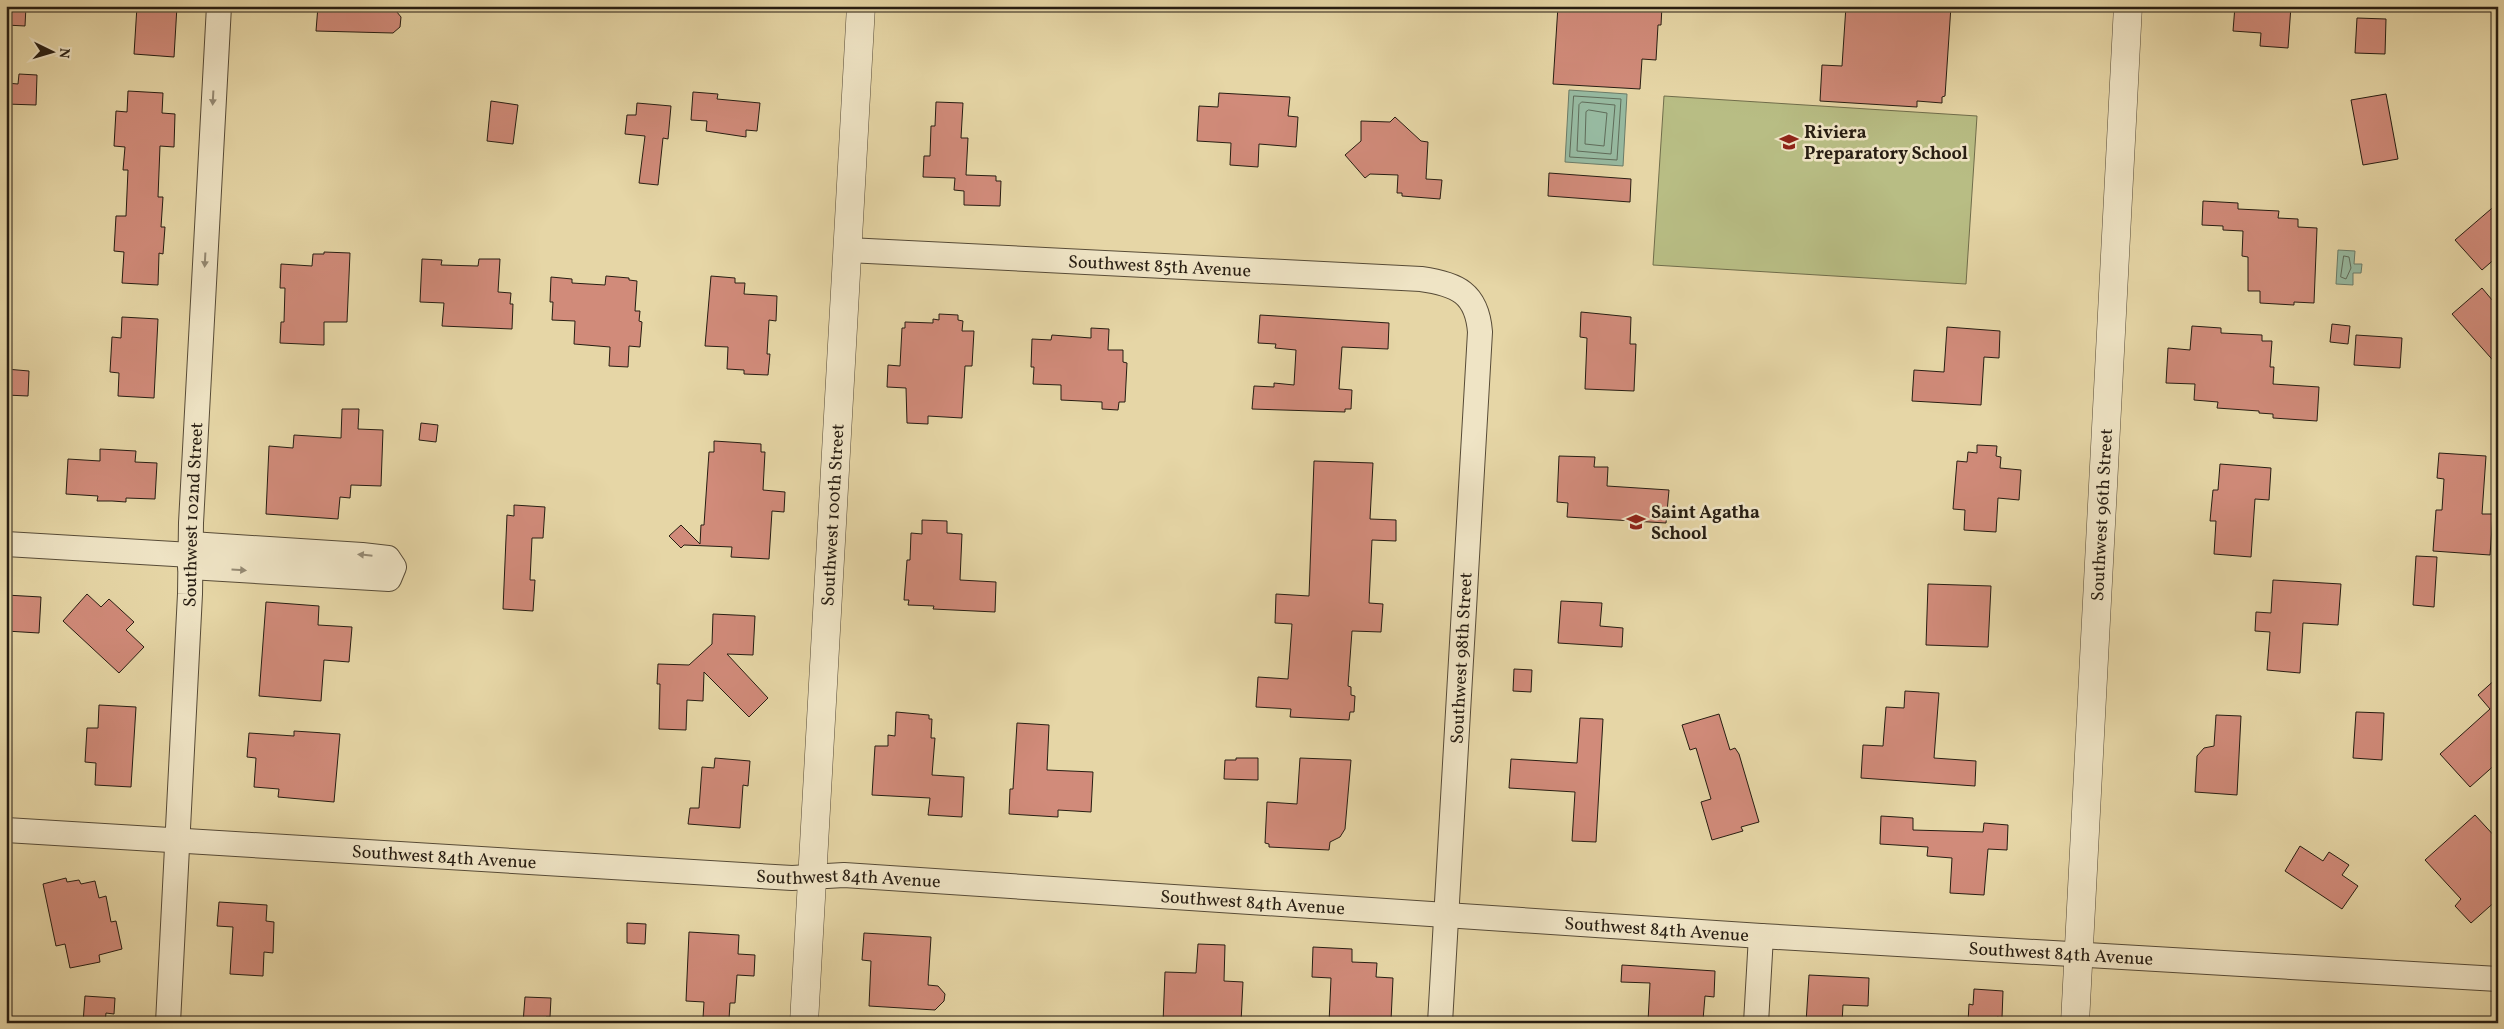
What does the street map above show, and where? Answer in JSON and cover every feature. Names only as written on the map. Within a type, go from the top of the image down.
[{"type":"street","name":"Southwest 102nd Street","points":[[168,1023],[219,6]]},
{"type":"street","name":"Southwest 100th Street","points":[[804,1023],[814,877],[861,6]]},
{"type":"street","name":"Southwest 96th Street","points":[[2076,1023],[2128,6]]},
{"type":"street","name":"Southwest 85th Avenue","points":[[848,250],[1420,279],[1446,284],[1468,297]]},
{"type":"street","name":"Southwest 98th Street","points":[[1440,1023],[1480,332],[1475,305],[1468,297]]},
{"type":"street","points":[[6,544],[191,547],[362,555],[388,558],[394,567],[389,579],[191,547]]},
{"type":"street","name":"Southwest 84th Avenue","points":[[6,830],[782,877],[844,875],[1761,936],[2498,979]]},
{"type":"street","points":[[1756,1023],[1761,936]]},
{"type":"shaded area","points":[[1664,96],[1977,116],[1966,284],[1653,265]]},
{"type":"water","points":[[1569,90],[1627,94],[1623,166],[1565,162]]},
{"type":"water","points":[[2338,250],[2355,251],[2354,264],[2362,264],[2361,273],[2353,273],[2353,285],[2336,284]]},
{"type":"building","points":[[6,6],[26,6],[25,26],[6,25]]},
{"type":"building","points":[[137,6],[177,6],[174,57],[134,54]]},
{"type":"building","points":[[318,6],[392,6],[401,17],[400,27],[393,33],[316,31]]},
{"type":"building","points":[[1558,6],[1662,6],[1661,25],[1658,25],[1656,60],[1642,59],[1640,89],[1553,84]]},
{"type":"building","points":[[1846,6],[1951,6],[1945,96],[1942,97],[1942,103],[1917,101],[1917,107],[1820,101],[1822,65],[1842,66]]},
{"type":"building","points":[[2235,6],[2291,6],[2288,48],[2260,46],[2261,33],[2233,31]]},
{"type":"building","points":[[2357,18],[2386,19],[2385,54],[2355,53]]},
{"type":"building","points":[[19,74],[37,75],[36,105],[6,104],[6,83],[18,84]]},
{"type":"building","points":[[128,91],[163,93],[162,113],[175,114],[174,147],[160,146],[158,197],[163,197],[161,227],[165,227],[163,254],[159,253],[158,285],[122,283],[124,252],[114,251],[116,216],[126,216],[128,170],[123,170],[125,147],[114,146],[116,111],[127,112]]},
{"type":"building","points":[[693,92],[718,94],[717,99],[760,103],[757,131],[746,130],[746,137],[706,131],[707,121],[691,120]]},
{"type":"building","points":[[1219,93],[1290,97],[1288,116],[1298,117],[1296,147],[1259,144],[1258,167],[1230,165],[1231,143],[1197,141],[1199,106],[1218,107]]},
{"type":"building","points":[[2386,94],[2398,159],[2363,165],[2351,100]]},
{"type":"building","points":[[491,101],[518,105],[513,144],[487,141]]},
{"type":"building","points":[[936,102],[963,103],[961,138],[968,138],[966,175],[996,176],[996,181],[1001,181],[1000,206],[964,205],[964,191],[954,190],[955,178],[923,177],[924,156],[930,156],[931,126],[935,126]]},
{"type":"building","points":[[637,103],[671,106],[668,139],[663,138],[658,185],[639,183],[645,136],[625,134],[627,115],[636,115]]},
{"type":"building","points":[[1395,117],[1421,141],[1428,142],[1426,179],[1442,180],[1440,199],[1402,196],[1402,193],[1397,193],[1398,175],[1370,174],[1365,178],[1345,155],[1361,141],[1361,121],[1390,122]]},
{"type":"building","points":[[1549,173],[1631,179],[1630,202],[1548,196]]},
{"type":"building","points":[[2203,201],[2238,203],[2238,209],[2279,211],[2278,218],[2298,219],[2298,227],[2317,228],[2314,303],[2294,302],[2294,305],[2260,303],[2260,291],[2248,291],[2248,257],[2242,256],[2243,231],[2223,230],[2223,226],[2202,225]]},
{"type":"building","points":[[2498,203],[2498,256],[2482,270],[2455,240]]},
{"type":"building","points":[[324,252],[350,253],[347,322],[324,322],[324,345],[280,343],[281,322],[284,322],[285,288],[280,288],[281,264],[312,266],[313,254],[324,254]]},
{"type":"building","points":[[422,259],[442,260],[441,265],[478,266],[479,259],[500,259],[498,292],[511,293],[510,304],[513,304],[512,329],[442,326],[444,303],[420,302]]},
{"type":"building","points":[[606,276],[629,278],[629,280],[637,281],[635,311],[640,311],[639,321],[642,322],[640,347],[629,346],[628,367],[609,366],[610,347],[574,344],[575,321],[552,320],[553,302],[550,302],[551,277],[572,279],[572,283],[605,285]]},
{"type":"building","points":[[711,276],[735,278],[735,283],[745,283],[744,294],[777,296],[776,321],[769,320],[767,354],[770,354],[768,375],[744,374],[744,370],[727,369],[728,347],[705,346]]},
{"type":"building","points":[[2482,288],[2498,307],[2498,366],[2452,314]]},
{"type":"building","points":[[1581,312],[1631,317],[1630,344],[1636,344],[1634,391],[1585,389],[1587,338],[1580,337]]},
{"type":"building","points":[[939,314],[958,315],[958,320],[963,321],[962,331],[974,331],[972,366],[965,366],[962,418],[928,416],[928,424],[907,423],[906,388],[887,387],[888,365],[900,366],[902,328],[905,328],[905,322],[933,323],[933,319],[939,320]]},
{"type":"building","points":[[1260,315],[1389,323],[1388,349],[1342,347],[1339,389],[1352,390],[1351,409],[1345,409],[1345,412],[1252,409],[1254,386],[1274,387],[1274,383],[1294,385],[1296,350],[1275,348],[1276,344],[1258,343]]},
{"type":"building","points":[[122,317],[158,319],[154,398],[118,396],[119,373],[110,372],[112,337],[121,338]]},
{"type":"building","points":[[2332,324],[2350,326],[2348,344],[2330,342]]},
{"type":"building","points":[[2192,326],[2221,328],[2221,333],[2262,335],[2262,341],[2272,341],[2270,367],[2274,367],[2273,384],[2319,387],[2317,421],[2273,418],[2273,414],[2259,413],[2259,411],[2217,408],[2218,402],[2194,400],[2195,384],[2166,383],[2168,348],[2190,350]]},
{"type":"building","points":[[1947,327],[2000,331],[1999,358],[1984,357],[1981,405],[1912,401],[1914,370],[1944,372]]},
{"type":"building","points":[[1091,328],[1109,329],[1108,350],[1123,350],[1123,362],[1127,363],[1125,402],[1119,402],[1118,410],[1102,409],[1102,402],[1061,400],[1061,385],[1033,384],[1034,367],[1031,367],[1032,339],[1051,340],[1052,335],[1091,338]]},
{"type":"building","points":[[2356,335],[2402,338],[2400,368],[2354,365]]},
{"type":"building","points":[[6,369],[29,371],[28,396],[6,395]]},
{"type":"building","points":[[342,409],[359,409],[358,429],[383,430],[381,486],[351,485],[350,498],[340,497],[338,519],[266,514],[269,446],[293,448],[294,435],[341,438]]},
{"type":"building","points":[[421,423],[438,425],[436,442],[419,440]]},
{"type":"building","points":[[714,441],[761,444],[761,452],[765,452],[763,490],[785,492],[784,512],[772,511],[769,559],[731,557],[732,547],[684,545],[681,548],[669,536],[681,525],[700,544],[701,525],[704,525],[709,452],[714,452]]},
{"type":"building","points":[[1977,445],[1997,446],[1996,456],[2001,457],[2000,468],[2021,470],[2019,500],[1998,498],[1996,532],[1964,530],[1965,510],[1953,509],[1957,461],[1967,462],[1968,452],[1977,453]]},
{"type":"building","points":[[100,449],[136,451],[135,462],[157,463],[155,499],[126,498],[126,502],[97,501],[98,496],[66,494],[68,459],[100,461]]},
{"type":"building","points":[[2439,453],[2486,456],[2482,514],[2493,514],[2490,555],[2433,551],[2436,510],[2442,510],[2444,479],[2437,478]]},
{"type":"building","points":[[1559,456],[1595,457],[1594,467],[1608,467],[1607,486],[1669,490],[1666,523],[1567,517],[1568,503],[1557,502]]},
{"type":"building","points":[[1314,461],[1373,463],[1370,519],[1396,520],[1396,541],[1372,540],[1369,603],[1383,604],[1381,632],[1352,631],[1348,686],[1351,687],[1351,695],[1355,696],[1354,712],[1350,712],[1349,720],[1290,717],[1291,709],[1256,707],[1258,677],[1288,679],[1292,624],[1275,623],[1276,594],[1309,596]]},
{"type":"building","points":[[2220,464],[2271,468],[2269,500],[2255,499],[2251,557],[2214,554],[2216,521],[2210,521],[2213,490],[2218,490]]},
{"type":"building","points":[[514,505],[545,507],[543,538],[532,538],[530,580],[535,580],[533,611],[503,609],[507,515],[514,516]]},
{"type":"building","points":[[922,520],[947,521],[947,533],[962,534],[960,580],[996,582],[995,612],[933,609],[934,606],[908,605],[909,600],[904,600],[907,560],[910,560],[911,533],[922,534]]},
{"type":"building","points":[[2416,556],[2437,557],[2434,607],[2413,605]]},
{"type":"building","points":[[2273,580],[2341,584],[2338,625],[2303,623],[2300,673],[2267,670],[2270,632],[2255,631],[2256,612],[2271,613]]},
{"type":"building","points":[[1928,584],[1991,586],[1988,647],[1926,645]]},
{"type":"building","points":[[87,594],[101,607],[109,599],[134,622],[126,630],[144,647],[119,673],[63,621]]},
{"type":"building","points":[[6,595],[41,597],[39,633],[6,631]]},
{"type":"building","points":[[1561,601],[1602,603],[1600,626],[1623,628],[1622,647],[1558,643]]},
{"type":"building","points":[[266,602],[319,606],[318,625],[352,627],[349,662],[324,660],[321,701],[259,696]]},
{"type":"building","points":[[713,614],[755,616],[753,655],[727,654],[768,698],[749,717],[704,672],[703,701],[687,700],[686,730],[659,729],[660,684],[657,684],[658,664],[689,665],[712,644]]},
{"type":"building","points":[[1514,669],[1532,670],[1531,692],[1513,691]]},
{"type":"building","points":[[2498,677],[2498,762],[2470,787],[2440,754],[2490,709],[2478,695]]},
{"type":"building","points":[[1905,691],[1939,693],[1934,758],[1976,761],[1975,786],[1861,778],[1863,745],[1883,746],[1886,707],[1904,708]]},
{"type":"building","points":[[99,705],[136,707],[131,787],[95,785],[96,763],[85,762],[87,728],[98,728]]},
{"type":"building","points":[[896,712],[929,715],[929,719],[932,719],[931,738],[935,738],[932,775],[964,777],[962,817],[928,815],[930,798],[872,795],[875,746],[888,746],[888,735],[895,736]]},
{"type":"building","points":[[2356,712],[2384,713],[2382,760],[2353,758]]},
{"type":"building","points":[[1719,714],[1730,750],[1735,748],[1739,754],[1759,822],[1741,827],[1743,831],[1712,840],[1701,802],[1711,799],[1696,748],[1690,750],[1682,725]]},
{"type":"building","points":[[2216,715],[2241,716],[2237,795],[2195,792],[2197,756],[2204,748],[2214,746]]},
{"type":"building","points":[[1580,718],[1603,719],[1596,842],[1572,841],[1575,792],[1509,788],[1511,759],[1577,763]]},
{"type":"building","points":[[1017,723],[1049,725],[1047,770],[1093,772],[1091,812],[1058,810],[1058,817],[1009,814],[1010,789],[1013,789]]},
{"type":"building","points":[[294,731],[340,734],[334,802],[278,797],[279,789],[254,787],[256,758],[247,757],[249,733],[294,736]]},
{"type":"building","points":[[715,758],[750,761],[748,786],[743,785],[740,828],[688,824],[690,808],[699,808],[702,767],[714,768]]},
{"type":"building","points":[[1236,758],[1258,758],[1258,780],[1224,779],[1225,760],[1236,760]]},
{"type":"building","points":[[1300,758],[1351,760],[1345,829],[1340,837],[1330,842],[1329,850],[1269,847],[1269,844],[1265,843],[1267,802],[1297,804]]},
{"type":"building","points":[[2475,815],[2498,840],[2498,899],[2471,923],[2455,906],[2461,899],[2425,860]]},
{"type":"building","points":[[1881,816],[1913,818],[1913,830],[1983,832],[1984,823],[2008,825],[2007,850],[1988,849],[1984,895],[1950,893],[1952,858],[1927,856],[1928,847],[1880,844]]},
{"type":"building","points":[[2300,846],[2323,861],[2329,852],[2349,865],[2342,875],[2358,886],[2342,909],[2285,871]]},
{"type":"building","points":[[66,878],[67,882],[79,880],[81,884],[95,881],[99,898],[106,896],[111,922],[116,921],[122,949],[99,955],[100,962],[70,968],[65,944],[56,946],[43,884]]},
{"type":"building","points":[[219,902],[267,905],[266,921],[274,922],[273,953],[264,952],[263,976],[230,974],[233,927],[217,926]]},
{"type":"building","points":[[627,923],[646,924],[645,944],[627,943]]},
{"type":"building","points":[[689,932],[739,935],[738,954],[755,955],[754,976],[737,975],[735,1003],[730,1003],[729,1019],[703,1018],[704,1002],[686,1001]]},
{"type":"building","points":[[864,933],[931,937],[928,985],[938,986],[945,994],[944,1001],[935,1010],[869,1006],[871,961],[862,960]]},
{"type":"building","points":[[1198,944],[1225,945],[1224,981],[1243,982],[1241,1023],[1163,1023],[1165,972],[1196,973]]},
{"type":"building","points":[[1313,947],[1352,949],[1352,962],[1377,963],[1376,977],[1393,978],[1391,1021],[1329,1023],[1331,978],[1312,977]]},
{"type":"building","points":[[1622,965],[1715,971],[1714,997],[1705,996],[1703,1020],[1698,1020],[1697,1023],[1648,1022],[1650,983],[1621,982]]},
{"type":"building","points":[[1809,975],[1869,978],[1868,1006],[1843,1005],[1842,1023],[1806,1023]]},
{"type":"building","points":[[1974,989],[2003,991],[2002,1018],[1997,1017],[1997,1023],[1968,1023],[1969,1004],[1973,1005]]},
{"type":"building","points":[[85,996],[115,998],[114,1014],[106,1013],[105,1023],[83,1023]]},
{"type":"building","points":[[525,997],[551,998],[550,1017],[546,1017],[546,1023],[523,1023]]},
{"type":"place","name":"Riviera Preparatory School","points":[[1789,142]]},
{"type":"place","name":"Saint Agatha School","points":[[1636,522]]}]
